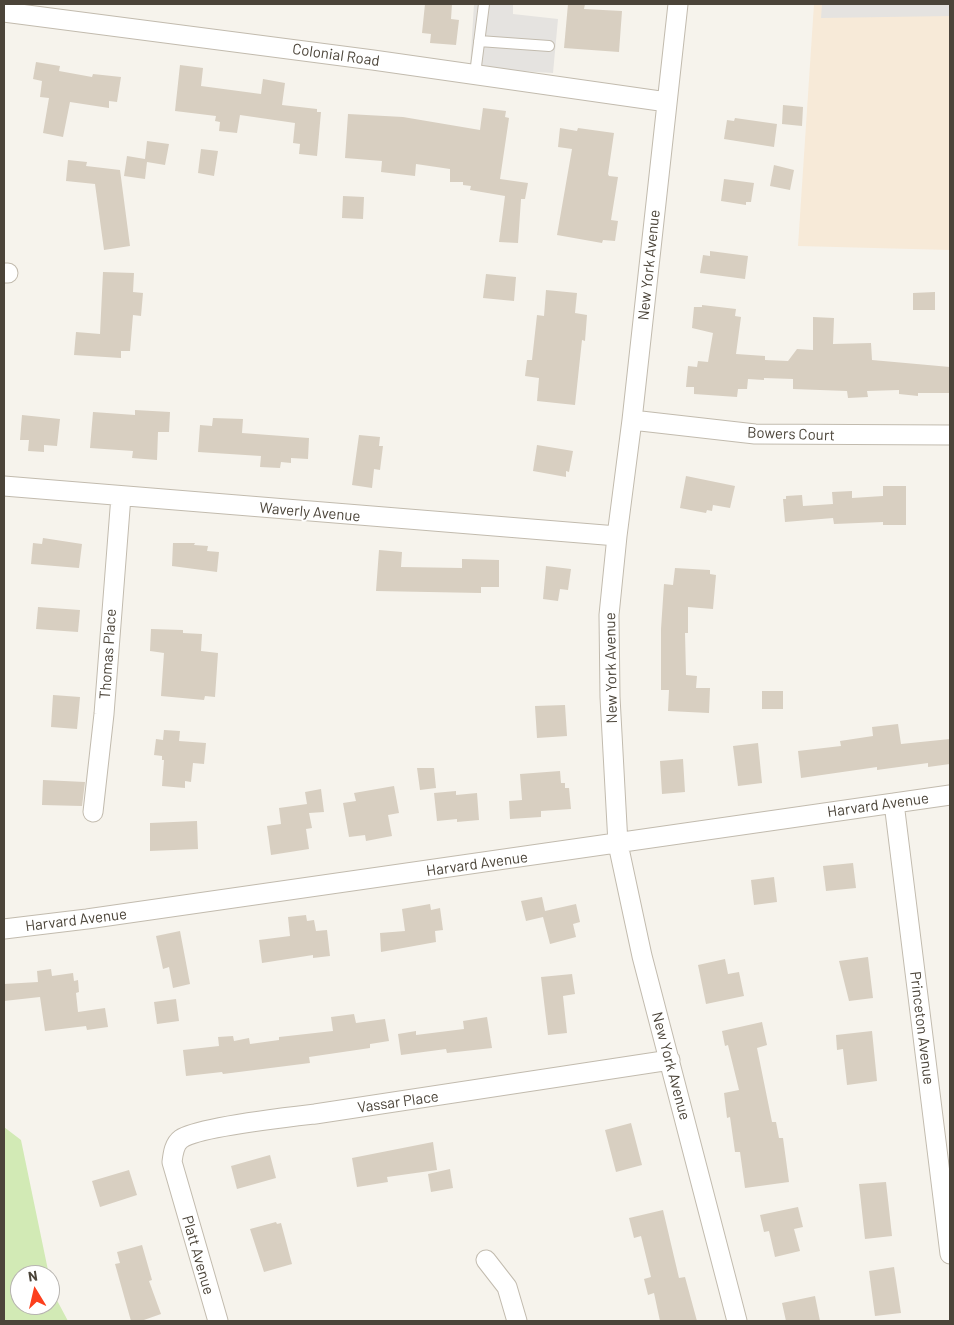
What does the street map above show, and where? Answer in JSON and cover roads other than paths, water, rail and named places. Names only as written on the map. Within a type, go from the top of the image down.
[{"type":"street","name":"New York Avenue","points":[[678,4],[609,615],[610,697],[618,844],[642,956],[737,1321]]},
{"type":"street","name":"Colonial Road","points":[[4,12],[475,74],[667,102]]},
{"type":"street","name":"Bowers Court","points":[[632,420],[755,434],[950,435]]},
{"type":"street","name":"Waverly Avenue","points":[[4,486],[617,536]]},
{"type":"street","name":"Thomas Place","points":[[93,812],[104,714],[121,496]]},
{"type":"street","name":"Harvard Avenue","points":[[4,930],[618,844],[950,795]]},
{"type":"street","name":"Princeton Avenue","points":[[894,803],[950,1254]]},
{"type":"street","name":"Vassar Place","points":[[179,1190],[172,1162],[173,1149],[180,1139],[194,1133],[670,1060]]},
{"type":"street","name":"Platt Avenue","points":[[179,1190],[218,1321]]},
{"type":"street","points":[[486,1260],[506,1287],[517,1321]]},
{"type":"lane","points":[[475,74],[484,4]]},
{"type":"lane","points":[[479,41],[549,46]]}]
